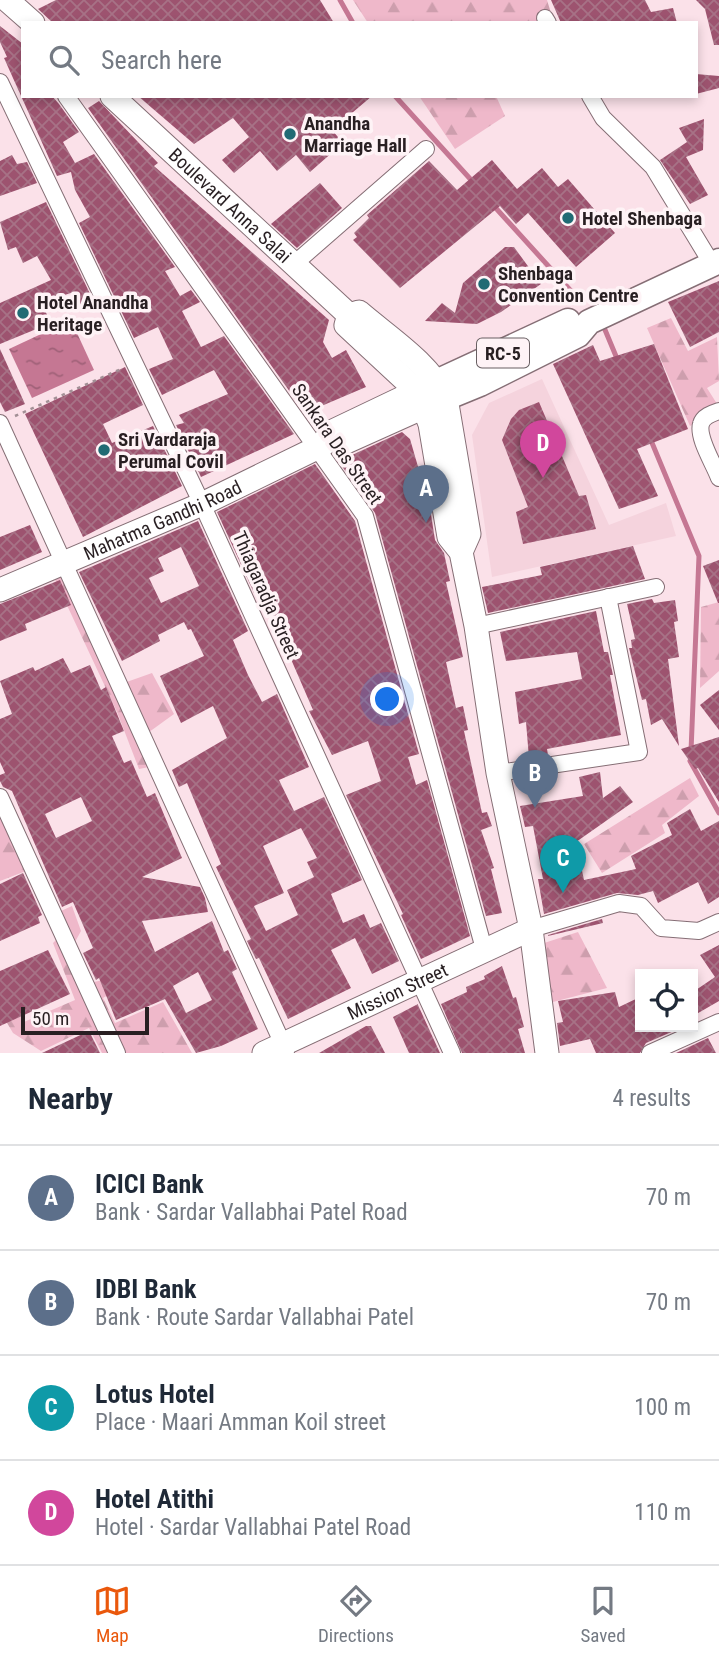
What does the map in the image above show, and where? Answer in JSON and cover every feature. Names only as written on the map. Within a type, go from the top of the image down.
[{"type":"main road","name":"Mahatma Gandhi Road","points":[[431,394],[572,319],[589,322],[715,263]]},
{"type":"street","points":[[11,4],[31,21]]},
{"type":"street","name":"Thiagaradja Street","points":[[0,82],[202,504],[452,1053]]},
{"type":"street","name":"Sankara Das Street","points":[[67,98],[319,447],[365,516],[484,949]]},
{"type":"street","name":"Boulevard Anna Salai","points":[[114,98],[349,315],[346,325],[431,394]]},
{"type":"street","points":[[591,98],[603,118],[653,167],[715,263]]},
{"type":"street","points":[[293,265],[426,149]]},
{"type":"street","points":[[431,394],[469,534],[461,552],[476,626],[498,773],[531,929],[547,1053]]},
{"type":"street","name":"Mahatma Gandhi Road","points":[[0,590],[202,504],[319,447],[329,433],[431,394]]},
{"type":"street","points":[[719,411],[701,423],[701,433],[719,478]]},
{"type":"street","points":[[6,420],[63,561],[278,1050]]},
{"type":"street","points":[[476,626],[656,587]]},
{"type":"street","points":[[498,773],[639,752],[608,597]]},
{"type":"street","points":[[0,797],[117,1053]]},
{"type":"street","points":[[531,929],[619,903],[641,906],[661,928],[699,931],[719,922]]},
{"type":"street","name":"Mission Street","points":[[278,1050],[484,949],[531,929]]},
{"type":"street","points":[[650,1053],[719,1022]]},
{"type":"path","points":[[6,420],[133,363]]},
{"type":"shaded area","points":[[542,379],[609,525],[666,503],[676,536],[492,577],[472,435],[489,403]]},
{"type":"green space","points":[[353,0],[547,0],[553,21],[367,21]]},
{"type":"green space","points":[[420,98],[497,98],[505,116],[455,149]]},
{"type":"green space","points":[[671,318],[688,351],[717,337],[719,381],[707,388],[719,407],[690,426],[647,328]]},
{"type":"green space","points":[[61,565],[154,766],[139,769],[117,712],[50,569]]},
{"type":"green space","points":[[719,602],[719,671],[700,688],[701,607]]},
{"type":"green space","points":[[152,673],[174,714],[145,735],[121,684]]},
{"type":"green space","points":[[690,778],[699,796],[662,825],[665,833],[602,873],[584,844]]},
{"type":"green space","points":[[0,802],[114,1053],[102,1053],[89,1028],[41,1051],[13,1033],[0,1011],[9,996],[24,1022],[75,1000],[53,943],[56,940],[26,871],[0,881]]},
{"type":"green space","points":[[72,906],[81,931],[75,942],[94,982],[103,980],[111,993],[103,998],[115,1023],[163,1002],[192,1053],[118,1053],[55,907],[61,911]]},
{"type":"green space","points":[[578,932],[607,988],[545,1004],[538,945]]},
{"type":"water","points":[[71,320],[94,370],[32,398],[9,349]]},
{"type":"building","points":[[56,0],[320,0],[333,21],[51,21],[38,9]]},
{"type":"building","points":[[551,0],[645,0],[651,12],[673,8],[676,21],[560,21]]},
{"type":"building","points":[[696,0],[719,0],[719,45],[714,45],[705,9]]},
{"type":"building","points":[[0,26],[21,42],[21,96],[4,58],[7,57],[0,42]]},
{"type":"building","points":[[698,74],[719,76],[719,88],[698,93]]},
{"type":"building","points":[[22,98],[54,98],[59,104],[79,132],[63,142],[75,163],[94,154],[175,267],[165,271],[180,296],[191,290],[200,302],[182,311],[201,347],[224,336],[294,434],[201,477],[176,425],[184,423],[179,415],[228,394],[214,370],[162,395],[149,369],[173,359],[158,327],[134,338],[79,223],[90,217],[75,190],[71,172],[57,176]]},
{"type":"building","name":"Anandha Marriage Hall","points":[[140,98],[370,98],[332,130],[343,143],[310,172],[296,155],[277,171],[260,151],[234,173],[222,160],[249,137],[233,118],[194,144]]},
{"type":"building","points":[[99,101],[158,163],[154,166],[329,320],[323,342],[332,358],[346,350],[366,387],[305,413],[88,108]]},
{"type":"building","points":[[704,119],[703,150],[686,157],[708,195],[690,204],[660,160],[687,142],[679,128]]},
{"type":"building","points":[[12,155],[17,164],[27,162],[37,183],[0,196],[0,161]]},
{"type":"building","points":[[492,160],[517,189],[542,168],[558,187],[568,179],[615,233],[576,267],[528,213],[516,224],[500,206],[400,288],[353,240],[357,237],[354,233],[369,218],[367,215],[429,161],[457,190]]},
{"type":"building","points":[[320,183],[342,208],[297,248],[271,224]]},
{"type":"building","points":[[46,202],[93,300],[78,305],[71,293],[41,302],[51,323],[0,344],[0,303],[51,280],[37,256],[23,263],[16,247],[8,250],[0,222]]},
{"type":"building","name":"Shenbaga Convention Centre","points":[[505,247],[514,247],[541,284],[501,312],[477,324],[425,321],[442,303],[455,313],[463,283]]},
{"type":"building","points":[[719,281],[719,332],[690,347],[668,302]]},
{"type":"building","points":[[654,344],[688,429],[637,449],[658,496],[619,509],[553,364],[593,345],[600,361]]},
{"type":"building","points":[[0,349],[25,404],[5,412],[0,402]]},
{"type":"building","name":"Sri Vardaraja Perumal Covil","points":[[125,367],[143,405],[103,424],[112,443],[153,426],[182,486],[83,537],[25,414]]},
{"type":"building","points":[[539,402],[579,496],[586,495],[596,529],[523,544],[516,512],[528,507],[502,440],[511,419],[519,410]]},
{"type":"building","points":[[402,432],[410,439],[430,508],[435,540],[444,553],[450,581],[446,582],[463,657],[446,662],[456,708],[463,706],[468,730],[464,731],[482,813],[487,812],[492,826],[481,830],[494,868],[491,869],[502,913],[486,916],[375,513],[334,455],[352,455]]},
{"type":"building","points":[[315,464],[355,521],[419,754],[408,757],[416,785],[427,780],[470,936],[421,959],[401,915],[403,914],[346,795],[381,781],[368,741],[332,755],[309,711],[313,710],[261,590],[254,593],[217,512]]},
{"type":"building","points":[[198,521],[248,631],[233,640],[248,675],[262,702],[277,694],[309,767],[279,780],[294,811],[324,797],[362,880],[331,894],[343,923],[364,914],[370,928],[381,923],[399,961],[372,974],[355,938],[331,950],[351,988],[288,1019],[259,958],[256,959],[247,941],[251,939],[216,867],[221,864],[187,783],[179,787],[172,770],[227,738],[213,706],[181,723],[160,676],[204,656],[191,629],[188,630],[184,622],[158,635],[160,641],[122,661],[79,572]],"holes":[[[181,547],[199,586],[161,603],[149,578],[164,571],[158,558]],[[301,828],[317,858],[307,862],[314,877],[287,890],[298,915],[266,931],[254,906],[284,893],[263,846]]]},
{"type":"building","points":[[30,525],[42,552],[0,570],[0,537]]},
{"type":"building","points":[[633,546],[645,579],[488,613],[482,587],[542,575],[540,567]]},
{"type":"building","points":[[719,560],[719,603],[718,603],[703,566]]},
{"type":"building","points":[[60,580],[71,605],[25,624],[27,630],[0,641],[0,604]]},
{"type":"building","points":[[652,599],[654,603],[675,600],[678,621],[674,622],[679,657],[668,659],[679,746],[662,719],[651,725],[646,699],[642,700],[629,648],[632,648],[631,640],[635,639],[627,604]]},
{"type":"building","points":[[596,611],[604,652],[608,652],[613,675],[610,675],[621,735],[547,749],[548,755],[529,758],[526,722],[519,724],[515,692],[582,679],[577,652],[506,661],[500,632]]},
{"type":"building","points":[[63,658],[71,673],[90,665],[101,690],[106,687],[124,731],[112,736],[124,763],[131,760],[147,797],[155,793],[182,858],[142,877],[200,887],[208,912],[142,921],[155,952],[212,921],[224,952],[228,950],[237,969],[232,972],[258,1029],[221,1046],[196,1053],[165,999],[116,1020],[99,978],[96,980],[83,953],[93,948],[73,902],[62,907],[12,791],[3,787],[0,781],[0,775],[5,773],[0,762],[0,719],[12,714],[0,681],[33,667],[35,671]],"holes":[[[81,797],[92,821],[56,838],[45,814]],[[198,972],[212,1000],[186,1013],[173,986]]]},
{"type":"building","points":[[719,690],[719,730],[700,705]]},
{"type":"building","points":[[719,737],[719,802],[698,768],[695,769],[681,749]]},
{"type":"building","points":[[600,772],[603,798],[620,786],[633,802],[576,842],[584,880],[636,869],[631,856],[672,835],[667,823],[690,809],[701,831],[719,821],[719,897],[708,904],[698,882],[658,903],[653,891],[638,895],[617,893],[544,914],[538,879],[543,879],[533,826],[525,827],[520,806],[583,796],[579,777]]},
{"type":"building","points":[[23,873],[42,915],[38,917],[40,923],[0,941],[0,884]]},
{"type":"building","points":[[602,919],[603,923],[548,936],[548,935]]},
{"type":"building","points":[[719,945],[719,1001],[698,1013],[698,989],[715,977],[700,955]]},
{"type":"building","points":[[48,950],[70,994],[0,1026],[0,971]]},
{"type":"building","points":[[502,966],[513,998],[516,997],[524,1027],[518,1029],[525,1053],[462,1053],[441,1004],[467,992],[466,987],[485,979],[484,976]]},
{"type":"building","points":[[615,992],[619,1007],[635,999],[635,1032],[671,1032],[646,1043],[640,1053],[596,1053],[590,1039],[560,1046],[557,1023],[563,1022],[558,1001]]},
{"type":"building","points":[[418,1004],[440,1053],[409,1053],[393,1017]]},
{"type":"building","points":[[366,1026],[371,1026],[385,1053],[319,1053]]},
{"type":"building","points":[[89,1031],[100,1053],[42,1053]]},
{"type":"building","points":[[708,1038],[716,1053],[676,1053]]},
{"type":"waterway","points":[[340,0],[352,21]]},
{"type":"waterway","points":[[397,98],[473,182]]},
{"type":"waterway","points":[[493,205],[581,302]]},
{"type":"waterway","points":[[603,325],[618,361]]},
{"type":"waterway","points":[[650,438],[699,556],[691,751]]},
{"type":"waterway","points":[[690,761],[719,813]]},
{"type":"place","name":"Anandha Marriage Hall","points":[[290,134]]},
{"type":"place","name":"Hotel Shenbaga","points":[[568,218]]},
{"type":"place","name":"Shenbaga Convention Centre","points":[[484,284]]},
{"type":"place","name":"Hotel Anandha Heritage","points":[[23,313]]},
{"type":"place","name":"Sri Vardaraja Perumal Covil","points":[[104,450]]},
{"type":"place","name":"Hotel Atithi","points":[[543,478]]},
{"type":"place","name":"ICICI Bank","points":[[426,523]]},
{"type":"place","name":"IDBI Bank","points":[[535,808]]},
{"type":"place","name":"Lotus Hotel","points":[[563,893]]}]
